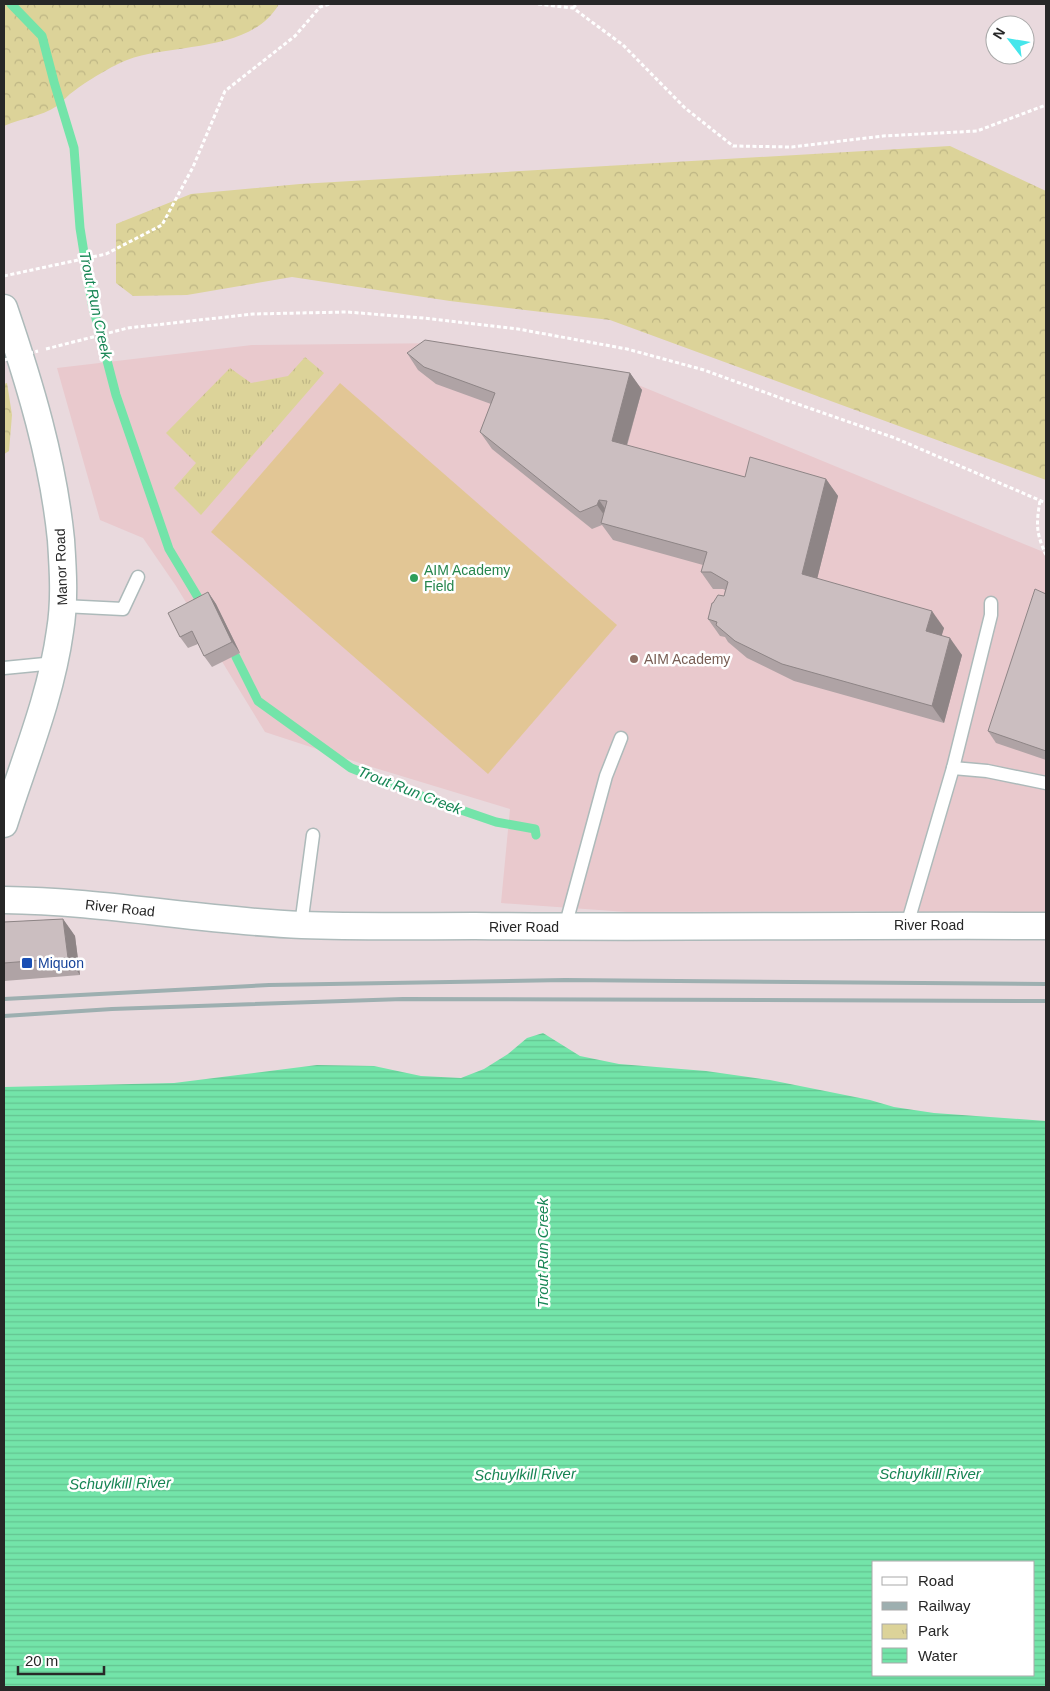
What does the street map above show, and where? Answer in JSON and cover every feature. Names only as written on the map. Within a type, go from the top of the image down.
[{"type":"street","name":"Manor Road","points":[[4,308],[40,422],[50,462],[61,541],[63,606],[55,663],[4,824]]},
{"type":"street","name":"River Road","points":[[4,900],[43,900],[198,917],[301,925],[565,927],[1046,926]]},
{"type":"lane","points":[[63,606],[123,609],[138,577]]},
{"type":"lane","points":[[907,925],[953,768],[990,622],[991,603]]},
{"type":"lane","points":[[4,668],[55,663]]},
{"type":"lane","points":[[565,927],[606,776],[621,738]]},
{"type":"lane","points":[[953,768],[987,771],[1046,783]]},
{"type":"lane","points":[[301,925],[313,836]]},
{"type":"path","points":[[4,276],[106,254],[162,225],[193,166],[225,91],[295,36],[320,6],[330,4]]},
{"type":"path","points":[[538,4],[573,8],[623,45],[685,108],[733,146],[792,147],[883,136],[977,131],[1046,104]]},
{"type":"path","points":[[573,8],[577,4]]},
{"type":"path","points":[[4,360],[128,328],[253,314],[347,312],[423,318],[518,329],[627,349],[704,370],[895,438],[1046,503]]},
{"type":"path","points":[[1040,501],[1036,523],[1039,539],[1046,555]]},
{"type":"shaded area","name":"AIM Academy","points":[[450,343],[614,375],[1046,553],[1046,914],[863,911],[627,912],[501,903],[510,809],[265,732],[176,586],[143,538],[100,520],[57,368],[252,345]]},
{"type":"shaded area","name":"AIM Academy Field","points":[[340,383],[617,625],[488,774],[211,532]]},
{"type":"green space","points":[[4,4],[279,4],[266,20],[250,31],[231,39],[210,44],[127,60],[85,83],[51,110],[4,126]]},
{"type":"green space","points":[[950,146],[1046,191],[1046,480],[610,320],[450,301],[292,277],[187,295],[133,296],[116,283],[116,224],[191,194],[300,184]]},
{"type":"green space","points":[[305,357],[324,373],[201,515],[174,488],[196,463],[166,433],[230,368],[251,383],[288,376]]},
{"type":"green space","points":[[7,383],[12,415],[9,451],[4,454],[4,384]]},
{"type":"water","name":"Schuylkill River","points":[[543,1033],[580,1056],[619,1064],[706,1071],[770,1080],[870,1100],[894,1107],[934,1113],[1046,1121],[1046,1687],[4,1687],[4,1087],[174,1083],[317,1065],[374,1066],[421,1076],[461,1078],[484,1069],[508,1054],[527,1038]]},
{"type":"building","name":"AIM Academy","points":[[425,340],[630,373],[612,441],[745,477],[750,457],[826,479],[802,574],[932,611],[926,631],[950,638],[932,706],[782,664],[735,641],[716,625],[717,622],[708,619],[712,603],[718,595],[724,596],[728,582],[711,572],[701,572],[707,552],[601,523],[607,501],[599,500],[597,505],[580,512],[480,432],[495,393],[424,367],[407,353]]},
{"type":"building","points":[[1035,589],[1046,594],[1046,751],[988,731]]},
{"type":"building","points":[[208,592],[232,642],[204,656],[192,631],[180,637],[168,613]]},
{"type":"building","points":[[63,919],[68,958],[4,963],[4,922]]},
{"type":"waterway","name":"Trout Run Creek","points":[[11,4],[42,36],[74,148],[80,228],[92,303],[116,395],[169,549],[202,604]]},
{"type":"waterway","name":"Trout Run Creek","points":[[236,657],[258,701],[351,768],[429,799],[496,822],[535,829],[536,835]]},
{"type":"railway","points":[[4,999],[269,985],[565,980],[1046,984]]},
{"type":"railway","points":[[4,1016],[112,1009],[403,999],[1046,1001]]},
{"type":"place","name":"AIM Academy Field","points":[[414,578]]},
{"type":"place","name":"AIM Academy","points":[[634,659]]},
{"type":"place","name":"Miquon","points":[[27,963]]}]
